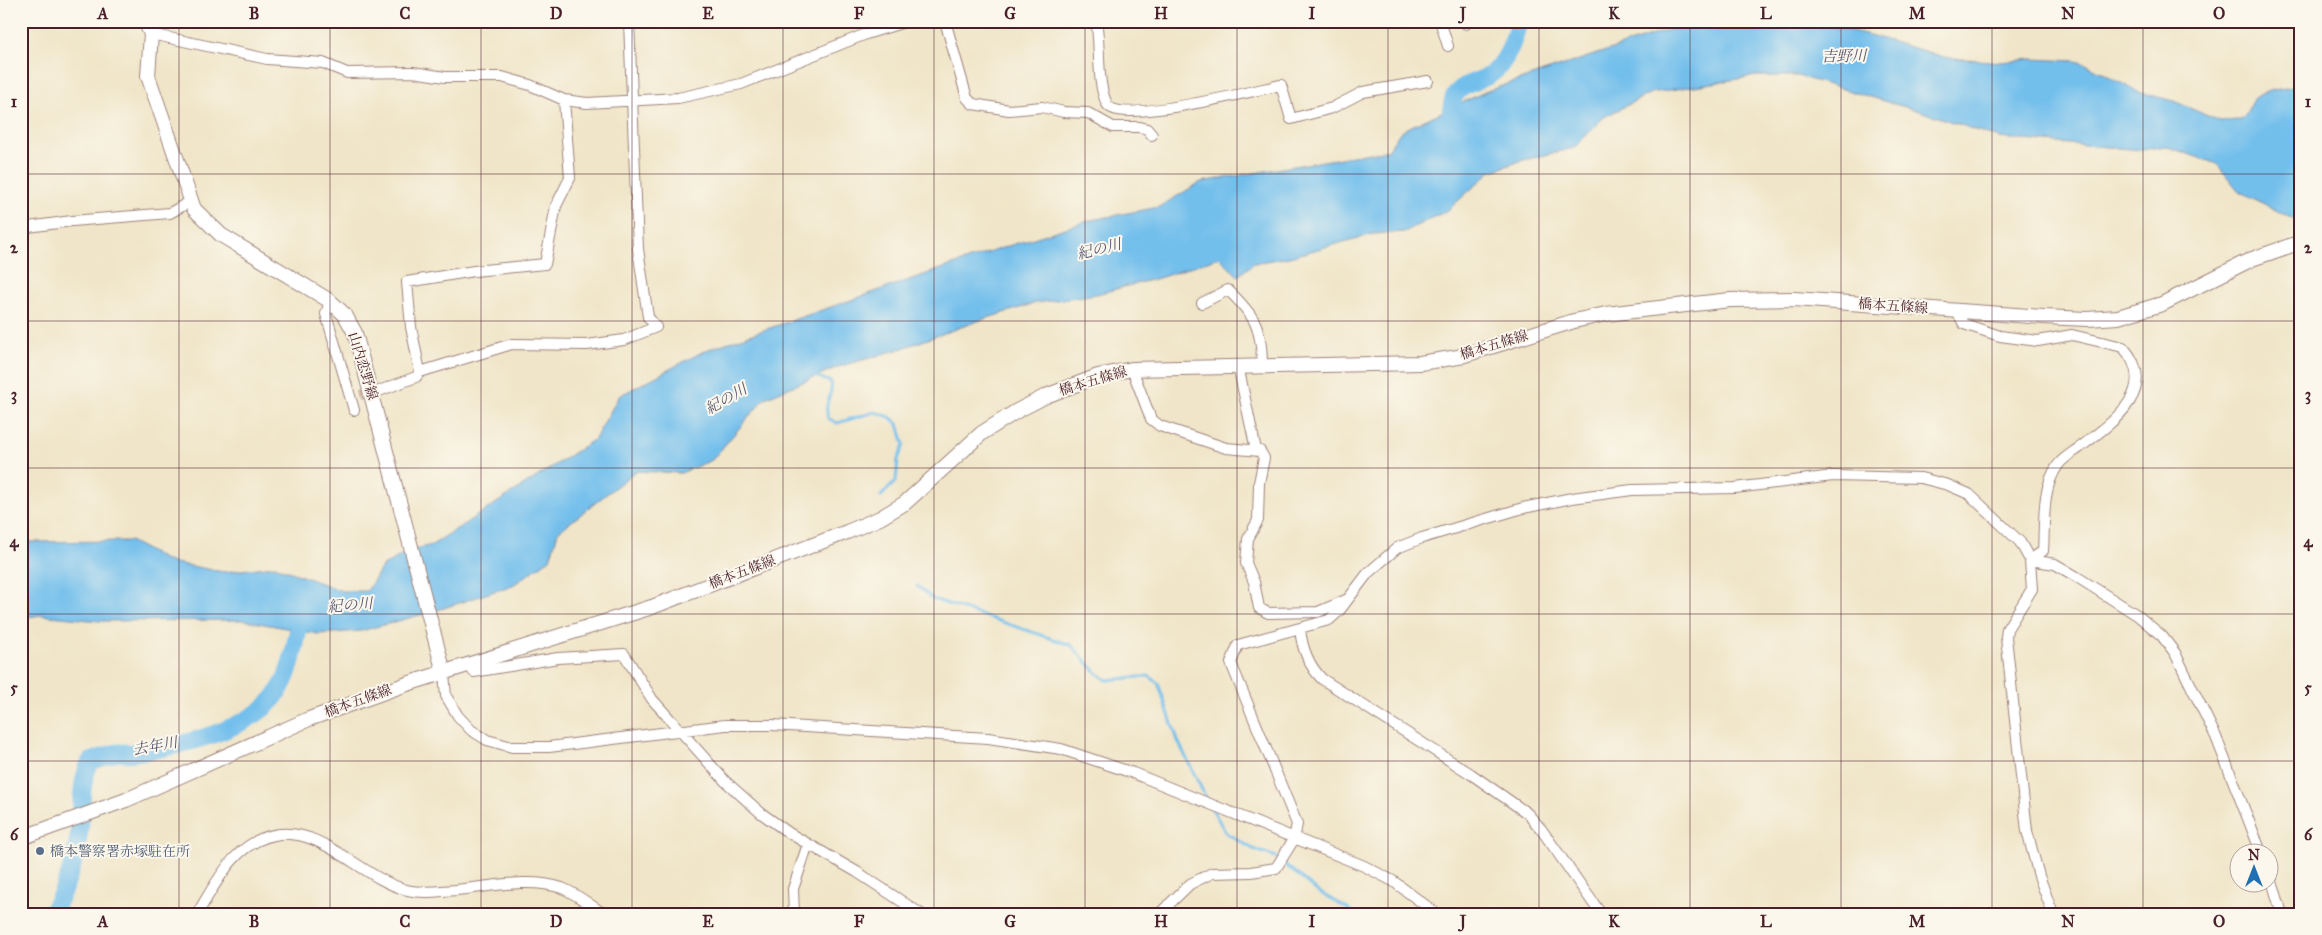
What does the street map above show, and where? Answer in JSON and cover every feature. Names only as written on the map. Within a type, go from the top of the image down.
[{"type":"main road","name":"山内恋野線","points":[[148,28],[148,76],[191,201],[206,222],[221,235],[330,301],[345,315],[355,333],[444,673]]},
{"type":"main road","name":"橋本五條線","points":[[21,838],[70,821],[198,770],[309,719],[444,673],[652,607],[880,518],[905,503],[982,433],[1017,411],[1046,396],[1098,376],[1132,369],[1238,366],[1387,366],[1420,363],[1458,357],[1574,321],[1606,314],[1730,300],[1794,298],[2087,319],[2118,317],[2162,304],[2252,259],[2301,242]]},
{"type":"street","points":[[378,391],[416,377],[420,372],[512,344],[586,345],[614,342],[656,327],[648,317],[638,249],[629,21]]},
{"type":"street","points":[[148,28],[267,58],[323,63],[347,73],[412,72],[445,77],[502,77],[530,85],[564,100],[587,103],[678,98],[741,84],[866,34],[908,21]]},
{"type":"street","points":[[945,21],[967,98],[973,104],[1009,110],[1042,107],[1064,112],[1088,114],[1113,127],[1140,127],[1147,129],[1152,135]]},
{"type":"street","points":[[1096,21],[1103,87],[1107,103],[1111,109],[1120,112],[1176,107],[1281,85],[1291,119],[1332,108],[1363,92],[1428,81]]},
{"type":"street","points":[[1440,21],[1448,46]]},
{"type":"street","points":[[420,372],[411,327],[407,282],[474,271],[545,264],[556,206],[570,178],[564,100]]},
{"type":"street","points":[[21,228],[72,221],[170,213],[191,201]]},
{"type":"street","points":[[1202,303],[1228,290],[1251,313],[1262,344],[1262,366]]},
{"type":"street","points":[[330,301],[326,314],[355,397],[354,410]]},
{"type":"street","points":[[1956,310],[1964,324],[2000,336],[2038,341],[2072,335],[2123,347],[2137,368],[2137,384],[2132,400],[2102,430],[2059,464],[2048,486],[2043,550],[2030,560]]},
{"type":"street","points":[[1238,366],[1256,450]]},
{"type":"street","points":[[1132,369],[1151,419],[1160,426],[1226,448],[1260,451],[1264,458],[1259,483],[1258,520],[1248,539],[1246,563],[1254,582],[1259,608],[1268,613],[1318,612],[1349,598]]},
{"type":"street","points":[[1159,914],[1190,884],[1212,873],[1251,872],[1276,868],[1294,839],[1297,824],[1232,663],[1238,645],[1329,620],[1368,573],[1398,548],[1422,538],[1523,508],[1572,498],[1632,490],[1735,488],[1833,476],[1921,478],[1948,485],[1969,494],[2020,542],[2030,560],[2032,589],[2007,629],[2006,637],[2027,831],[2039,876],[2054,914]]},
{"type":"street","points":[[2030,560],[2055,564],[2137,615],[2162,636],[2175,653],[2216,737],[2257,842]]},
{"type":"street","points":[[1300,629],[1306,655],[1315,672],[1322,679],[1472,774],[1527,813],[1541,829],[1600,914]]},
{"type":"street","points":[[468,666],[474,672],[558,658],[624,654],[652,699],[725,781],[761,813],[922,914]]},
{"type":"street","points":[[444,673],[446,696],[458,716],[471,730],[487,740],[512,748],[549,748],[725,725],[772,725],[988,738],[1061,749],[1133,773],[1364,866],[1393,881],[1437,914]]},
{"type":"street","points":[[197,914],[238,852],[262,838],[291,833],[316,841],[398,888],[415,892],[435,892],[536,883],[563,889],[604,914]]},
{"type":"street","points":[[794,914],[793,889],[808,844]]},
{"type":"street","points":[[2275,892],[2282,914]]},
{"type":"water","points":[[1807,21],[1866,34],[1944,57],[2001,62],[2032,59],[2076,61],[2088,65],[2138,92],[2174,101],[2219,121],[2241,120],[2255,98],[2267,92],[2301,86],[2301,220],[2298,222],[2238,190],[2217,164],[2165,146],[2142,150],[1999,138],[1926,113],[1798,76],[1756,76],[1651,93],[1604,117],[1574,148],[1520,161],[1490,172],[1448,210],[1404,232],[1373,234],[1289,257],[1254,263],[1238,276],[1219,257],[1162,277],[1097,294],[1036,303],[978,321],[900,349],[838,367],[765,398],[712,460],[681,473],[636,471],[558,532],[550,559],[513,585],[435,611],[361,631],[318,634],[243,620],[100,621],[41,615],[21,618],[21,543],[25,542],[130,541],[169,562],[224,572],[275,566],[342,591],[367,591],[382,567],[408,551],[432,545],[595,439],[619,396],[706,350],[1005,247],[1091,220],[1159,207],[1201,182],[1388,150],[1401,131],[1487,91],[1692,22]]},
{"type":"waterway","points":[[1450,132],[1451,110],[1454,97],[1460,89],[1490,75],[1496,70],[1505,58],[1519,21]]},
{"type":"waterway","points":[[813,375],[831,382],[832,387],[827,406],[828,418],[837,423],[875,412],[890,417],[898,424],[904,445],[898,459],[896,481],[881,496]]},
{"type":"waterway","points":[[917,586],[933,599],[1071,645],[1097,673],[1107,680],[1149,676],[1158,683],[1178,741],[1207,800]]},
{"type":"waterway","name":"去年川","points":[[51,914],[61,895],[75,856],[84,779],[90,762],[115,753],[130,753],[169,747],[191,741],[234,726],[253,716],[269,703],[285,680],[292,660],[303,608]]},
{"type":"waterway","points":[[1211,807],[1226,833],[1253,849],[1276,857],[1317,891],[1356,914]]},
{"type":"tunnel","points":[[360,395],[378,391]]},
{"type":"place","name":"橋本警察署赤塚駐在所","points":[[40,851]]},
{"type":"water label","name":"吉野川","points":[[1844,56]]},
{"type":"water label","name":"紀の川","points":[[1099,249]]},
{"type":"water label","name":"紀の川","points":[[726,399]]},
{"type":"water label","name":"紀の川","points":[[350,605]]}]
